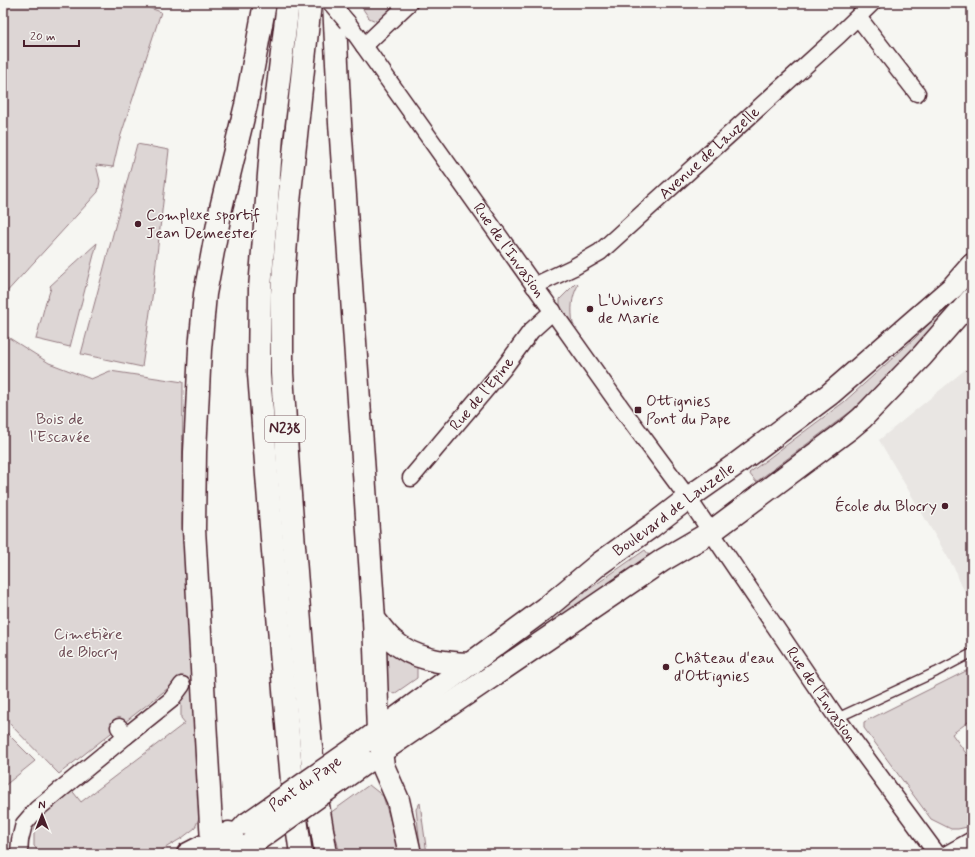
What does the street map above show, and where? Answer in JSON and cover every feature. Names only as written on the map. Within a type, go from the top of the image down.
[{"type":"main road","points":[[188,854],[215,848],[194,528],[195,452],[200,349],[206,286],[221,208],[246,105],[265,3]]},
{"type":"main road","name":"N238","points":[[288,3],[272,136],[266,208],[260,289],[260,374],[284,690],[294,804],[301,854]]},
{"type":"main road","name":"N238","points":[[310,3],[288,210],[282,294],[282,373],[288,469],[307,701],[315,787],[326,854]]},
{"type":"main road","points":[[334,3],[340,123],[374,619],[372,747],[383,766],[398,800],[410,854]]},
{"type":"main road","name":"Boulevard de Lauzelle","points":[[372,747],[471,664],[546,608],[599,564],[830,394],[952,288],[972,265]]},
{"type":"main road","points":[[372,747],[416,728],[663,560],[711,532],[862,418],[922,356],[972,299]]},
{"type":"main road","points":[[374,619],[392,640],[405,650],[425,659],[471,664]]},
{"type":"main road","name":"Pont du Pape","points":[[215,848],[243,841],[372,747]]},
{"type":"street","name":"Rue de l'Invasion","points":[[331,3],[347,22],[622,409],[688,498],[837,718],[937,854]]},
{"type":"street","points":[[364,46],[409,3]]},
{"type":"street","name":"Avenue de Lauzelle","points":[[534,286],[574,267],[600,252],[872,3]]},
{"type":"street","points":[[858,17],[917,93]]},
{"type":"street","name":"Rue de l'Epine","points":[[411,478],[504,368],[531,331],[553,311]]},
{"type":"street","points":[[19,854],[20,840],[24,824],[37,809],[123,732],[171,700],[182,685]]},
{"type":"street","points":[[947,854],[972,840]]},
{"type":"lane","points":[[837,718],[936,672],[972,653]]},
{"type":"shaded area","name":"École du Blocry","points":[[972,364],[972,604],[959,581],[957,573],[879,440]]},
{"type":"green space","points":[[3,3],[136,3],[161,12],[119,141],[113,167],[96,165],[100,181],[98,192],[3,296]]},
{"type":"green space","points":[[359,3],[397,3],[378,22],[369,18]]},
{"type":"green space","name":"Complexe sportif Jean Demeester","points":[[137,144],[169,150],[152,298],[142,367],[81,354]]},
{"type":"green space","points":[[97,243],[70,347],[36,339],[51,288],[50,286]]},
{"type":"green space","points":[[972,275],[972,292],[929,340],[850,412],[756,482],[749,473],[844,402],[915,338],[945,308]]},
{"type":"green space","points":[[576,283],[578,285],[572,304],[573,324],[560,307],[560,299]]},
{"type":"green space","points":[[3,334],[49,363],[91,379],[110,371],[183,382],[182,523],[192,668],[197,782],[202,793],[200,815],[195,828],[182,838],[155,854],[41,854],[34,846],[34,826],[45,812],[70,788],[81,802],[185,723],[181,718],[181,678],[59,774],[3,717]]},
{"type":"green space","points":[[645,550],[649,555],[389,741],[464,677]]},
{"type":"green space","points":[[386,647],[393,655],[417,667],[417,678],[394,694],[386,689]]},
{"type":"green space","points":[[972,668],[972,719],[952,734],[968,756],[972,754],[972,826],[951,829],[931,819],[864,728],[864,722]]},
{"type":"green space","points":[[3,729],[35,761],[3,787]]},
{"type":"green space","points":[[369,785],[383,796],[394,832],[398,854],[340,854],[330,813]]},
{"type":"green space","points":[[420,803],[427,854],[421,854],[416,809]]},
{"type":"place","name":"Complexe sportif Jean Demeester","points":[[138,224]]},
{"type":"place","name":"L'Univers de Marie","points":[[590,309]]},
{"type":"place","name":"Ottignies Pont du Pape","points":[[638,410]]},
{"type":"place","name":"École du Blocry","points":[[945,506]]},
{"type":"place","name":"Château d'eau d'Ottignies","points":[[666,667]]},
{"type":"park label","name":"Bois de l'Escavée","points":[[60,428]]},
{"type":"park label","name":"Cimetière de Blocry","points":[[88,643]]}]
